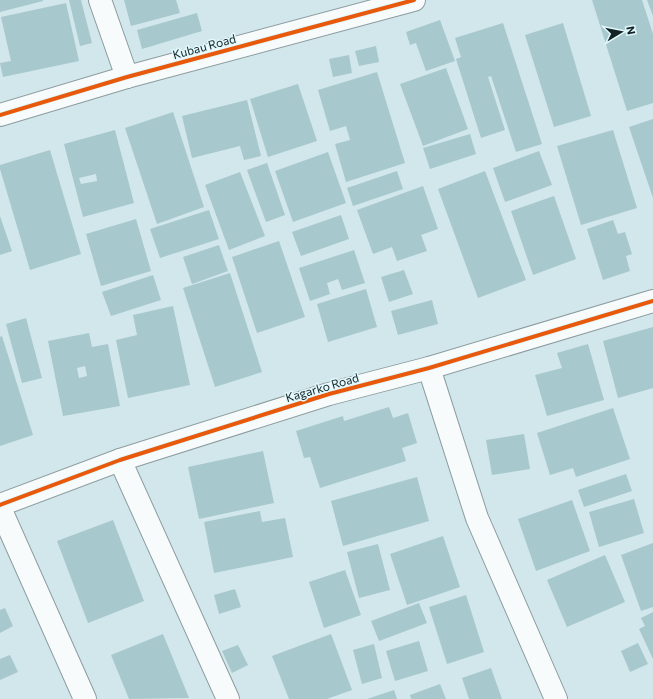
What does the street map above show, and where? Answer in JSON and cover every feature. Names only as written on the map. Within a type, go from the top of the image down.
[{"type":"street","points":[[100,0],[127,77]]},
{"type":"street","name":"Kubau Road","points":[[0,115],[127,77],[414,0]]},
{"type":"street","name":"Kagarko Road","points":[[0,505],[120,460],[329,394],[429,368],[653,301]]},
{"type":"street","points":[[429,368],[477,518],[556,699]]},
{"type":"street","points":[[120,460],[228,699]]},
{"type":"street","points":[[0,508],[85,699]]},
{"type":"building","points":[[0,0],[43,0],[43,1],[0,12]]},
{"type":"building","points":[[69,0],[81,0],[92,43],[80,46]]},
{"type":"building","points":[[124,0],[176,0],[180,13],[131,26]]},
{"type":"building","points":[[592,0],[642,0],[653,34],[653,103],[627,111]]},
{"type":"building","points":[[647,0],[653,0],[653,16]]},
{"type":"building","points":[[66,3],[79,61],[3,77],[0,63],[11,61],[1,17]]},
{"type":"building","points":[[197,13],[202,31],[142,49],[137,30]]},
{"type":"building","points":[[440,20],[455,61],[426,71],[416,43],[410,45],[406,32]]},
{"type":"building","points":[[503,23],[542,144],[516,152],[491,76],[488,77],[505,130],[481,138],[456,59],[461,57],[455,38]]},
{"type":"building","points":[[563,23],[591,116],[554,127],[525,35]]},
{"type":"building","points":[[376,46],[379,62],[359,66],[355,51]]},
{"type":"building","points":[[349,55],[352,73],[333,77],[329,59]]},
{"type":"building","points":[[446,68],[468,129],[423,146],[400,84]]},
{"type":"building","points":[[377,72],[405,163],[346,182],[335,144],[350,140],[346,126],[330,131],[318,90]]},
{"type":"building","points":[[298,84],[317,141],[268,157],[250,99]]},
{"type":"building","points":[[247,100],[261,156],[244,160],[240,146],[192,158],[182,116]]},
{"type":"building","points":[[173,112],[204,207],[157,224],[125,128]]},
{"type":"building","points":[[653,119],[653,198],[629,127]]},
{"type":"building","points":[[115,130],[134,203],[83,217],[64,144]],"holes":[[[96,174],[97,181],[81,184],[79,178]]]},
{"type":"building","points":[[613,130],[637,208],[581,225],[557,146]]},
{"type":"building","points":[[470,134],[476,154],[430,169],[423,148]]},
{"type":"building","points":[[50,150],[81,254],[30,270],[0,165]]},
{"type":"building","points":[[539,151],[552,185],[505,202],[493,168]]},
{"type":"building","points":[[328,152],[346,203],[293,222],[275,171]]},
{"type":"building","points":[[267,163],[285,215],[266,222],[247,170]]},
{"type":"building","points":[[397,171],[403,189],[353,206],[347,188]]},
{"type":"building","points":[[485,171],[526,280],[478,298],[438,189]]},
{"type":"building","points":[[240,172],[265,236],[229,250],[205,185]]},
{"type":"building","points":[[423,186],[438,229],[421,235],[427,251],[397,261],[392,247],[373,254],[357,210]]},
{"type":"building","points":[[554,196],[576,259],[533,275],[511,211]]},
{"type":"building","points":[[209,210],[219,239],[160,258],[150,229]]},
{"type":"building","points":[[341,215],[349,239],[301,256],[292,232]]},
{"type":"building","points":[[0,216],[12,251],[0,255]]},
{"type":"building","points":[[136,219],[151,271],[101,286],[86,234]]},
{"type":"building","points":[[613,220],[618,234],[625,232],[632,254],[626,256],[630,271],[603,280],[587,229]]},
{"type":"building","points":[[279,241],[305,317],[257,333],[232,257]]},
{"type":"building","points":[[219,245],[228,271],[192,284],[183,257]]},
{"type":"building","points":[[354,250],[365,283],[342,290],[338,279],[327,283],[330,294],[310,301],[299,268]]},
{"type":"building","points":[[404,270],[413,294],[389,302],[381,277]]},
{"type":"building","points":[[230,273],[262,372],[215,387],[183,288]]},
{"type":"building","points":[[153,275],[161,300],[111,316],[102,292]]},
{"type":"building","points":[[366,289],[377,327],[328,342],[317,304]]},
{"type":"building","points":[[432,300],[438,324],[398,335],[391,311]]},
{"type":"building","points":[[173,306],[190,385],[128,398],[116,340],[137,335],[133,315]]},
{"type":"building","points":[[26,318],[42,378],[22,383],[6,324]]},
{"type":"building","points":[[653,327],[653,388],[618,398],[603,341]]},
{"type":"building","points":[[89,333],[92,347],[108,344],[120,406],[63,416],[48,341]],"holes":[[[85,366],[87,376],[79,378],[77,368]]]},
{"type":"building","points":[[2,336],[33,435],[0,446],[0,337]]},
{"type":"building","points":[[588,344],[604,400],[547,416],[535,375],[562,368],[557,353]]},
{"type":"building","points":[[389,407],[393,418],[408,413],[417,443],[402,448],[406,461],[320,488],[310,457],[304,458],[296,431],[343,416],[344,421]]},
{"type":"building","points":[[613,408],[630,459],[576,477],[573,468],[550,475],[537,433]]},
{"type":"building","points":[[524,434],[530,469],[492,475],[486,440]]},
{"type":"building","points":[[263,451],[274,503],[199,519],[188,467]]},
{"type":"building","points":[[626,474],[632,491],[584,507],[578,490]]},
{"type":"building","points":[[417,477],[429,521],[343,546],[331,501]]},
{"type":"building","points":[[634,499],[644,533],[599,547],[589,512]]},
{"type":"building","points":[[572,500],[590,551],[536,571],[518,519]]},
{"type":"building","points":[[260,511],[262,522],[285,518],[293,557],[214,573],[204,522]]},
{"type":"building","points":[[113,520],[144,601],[88,623],[57,541]]},
{"type":"building","points":[[443,536],[460,587],[407,605],[390,554]]},
{"type":"building","points":[[653,543],[653,607],[641,611],[621,555]]},
{"type":"building","points":[[378,544],[390,590],[359,598],[347,552]]},
{"type":"building","points":[[605,555],[625,602],[567,627],[547,580]]},
{"type":"building","points":[[345,570],[361,615],[324,628],[309,582]]},
{"type":"building","points":[[235,589],[241,607],[219,614],[214,595]]},
{"type":"building","points":[[466,595],[484,652],[447,664],[429,607]]},
{"type":"building","points":[[419,603],[427,623],[379,641],[371,621]]},
{"type":"building","points":[[5,608],[13,626],[0,633],[0,610]]},
{"type":"building","points":[[653,612],[653,659],[639,629],[645,626],[641,618]]},
{"type":"building","points":[[163,634],[189,698],[129,699],[111,655]]},
{"type":"building","points":[[331,634],[352,690],[327,699],[289,699],[272,656]]},
{"type":"building","points":[[419,641],[428,671],[395,681],[386,651]]},
{"type":"building","points":[[638,643],[648,664],[630,672],[621,651]]},
{"type":"building","points":[[374,644],[382,678],[362,684],[353,650]]},
{"type":"building","points":[[238,645],[248,665],[232,673],[222,651]]},
{"type":"building","points":[[10,655],[18,672],[0,680],[0,659]]},
{"type":"building","points":[[491,668],[502,699],[469,699],[462,678]]},
{"type":"building","points":[[440,684],[446,699],[411,699],[410,695]]},
{"type":"building","points":[[394,690],[397,699],[367,699]]},
{"type":"cycle path","points":[[0,115],[127,77],[414,0]]},
{"type":"cycle path","points":[[0,505],[120,460],[329,394],[429,368],[653,301]]}]
